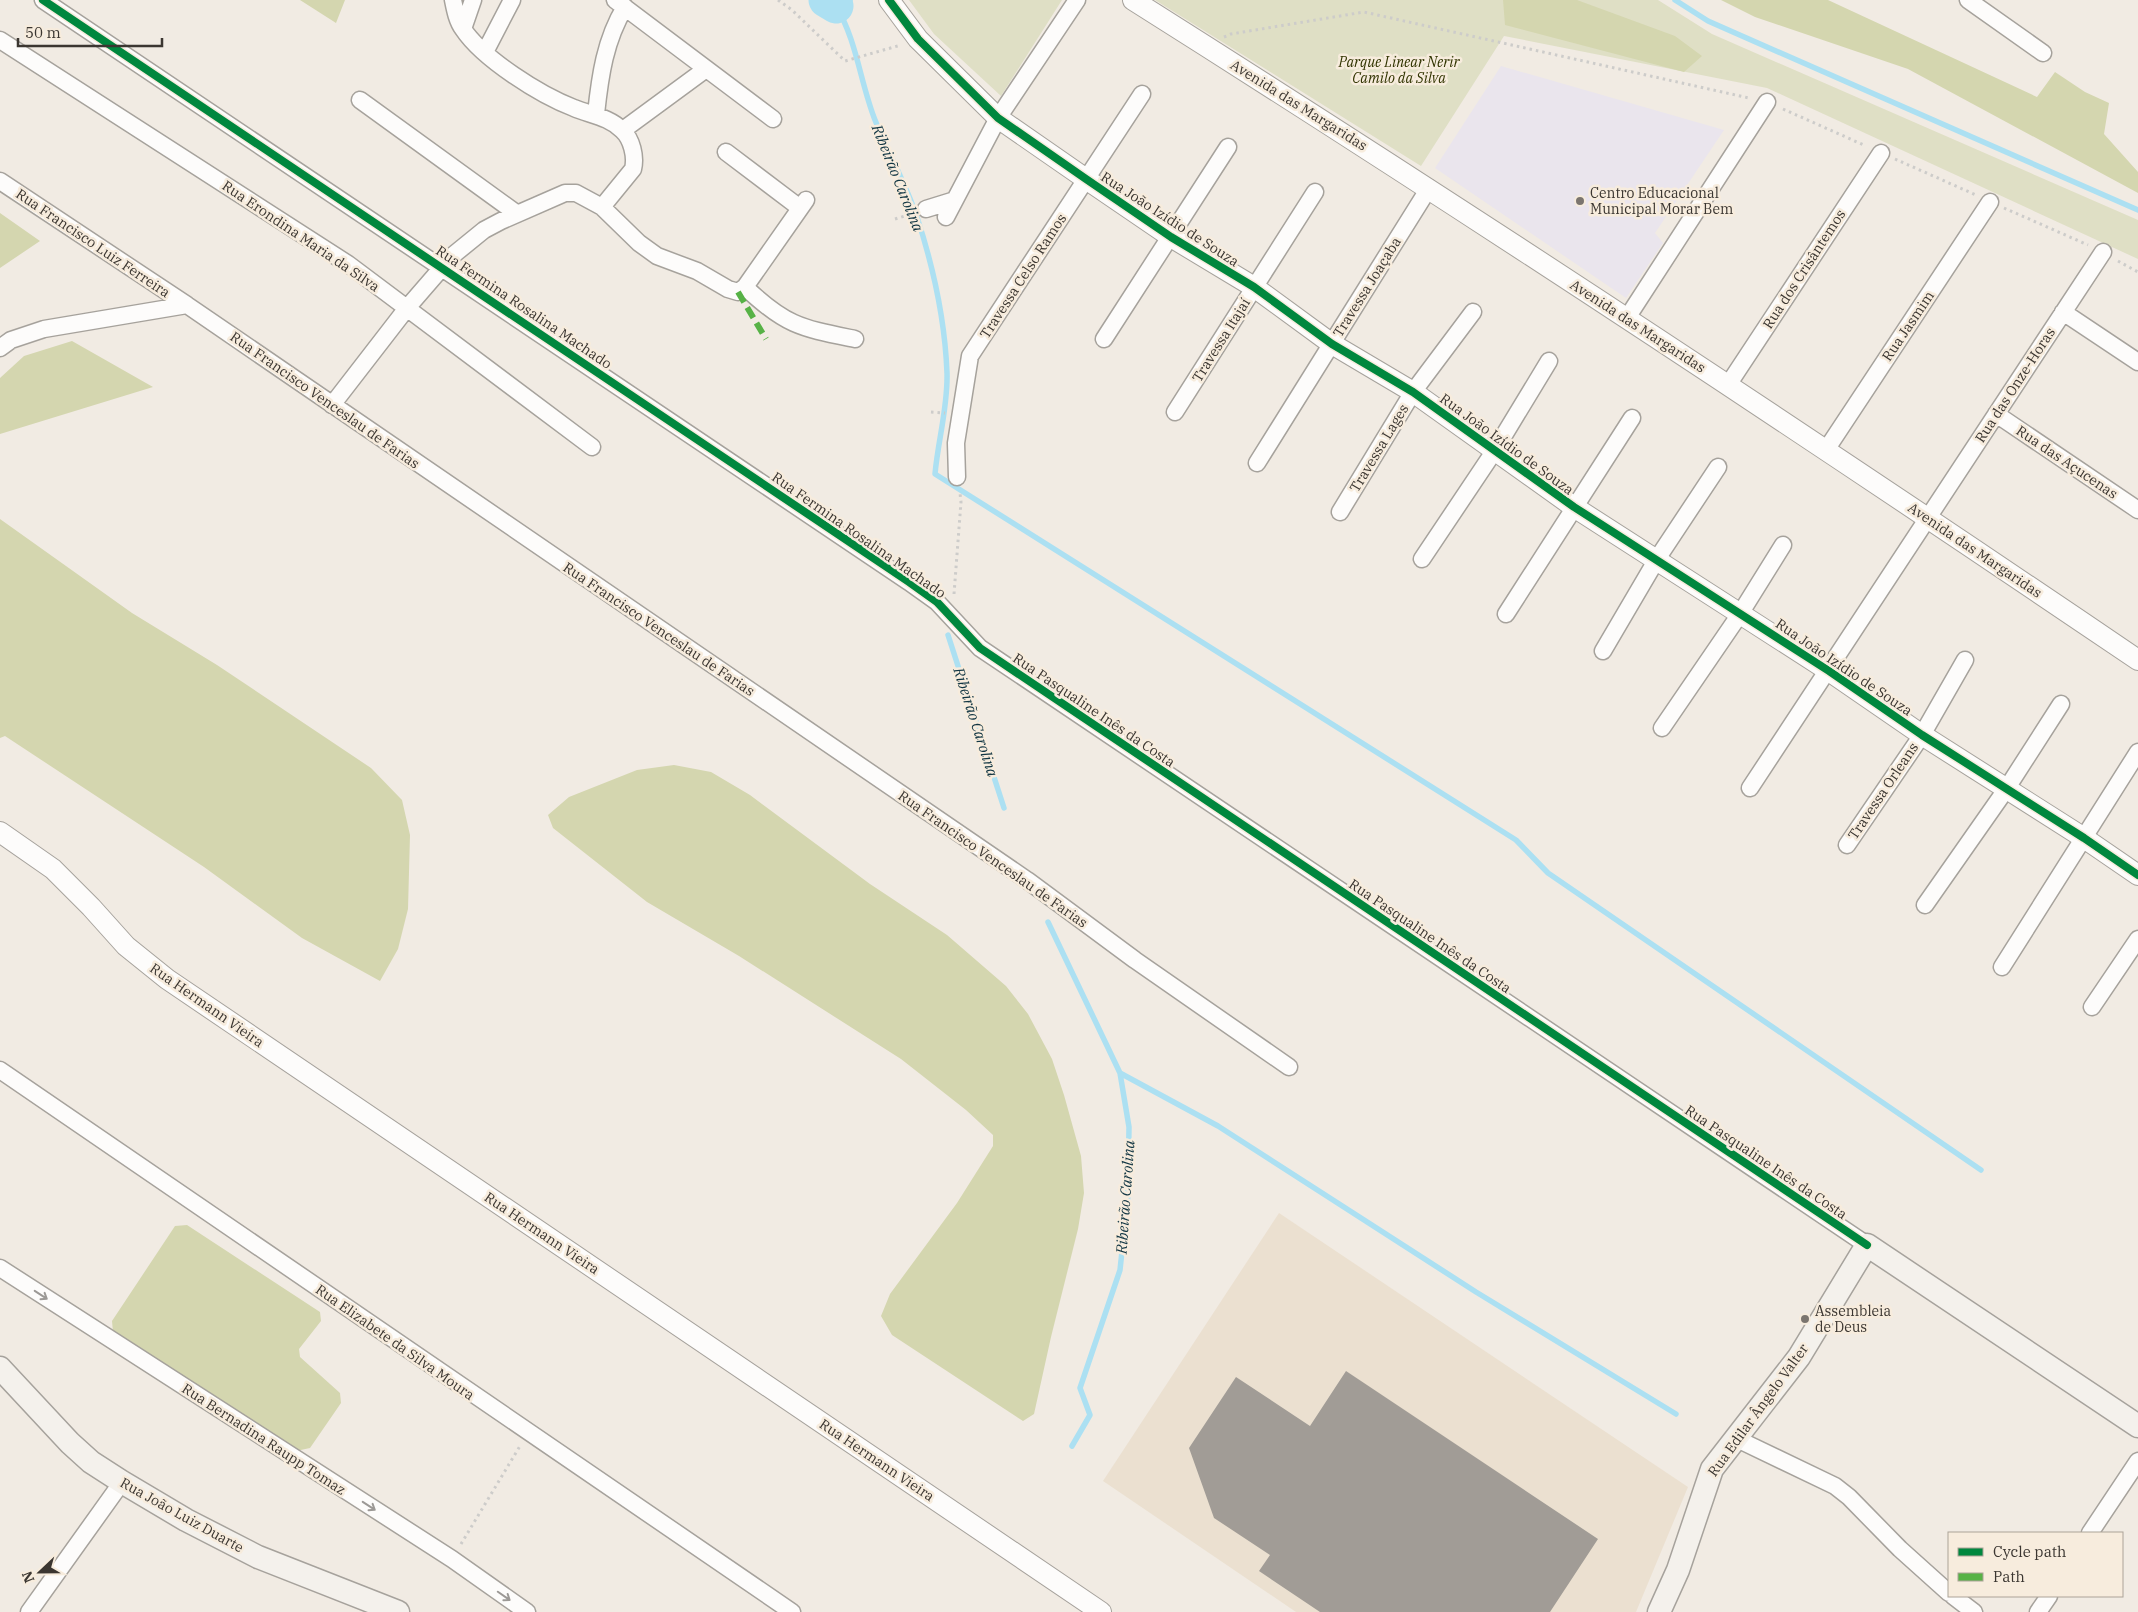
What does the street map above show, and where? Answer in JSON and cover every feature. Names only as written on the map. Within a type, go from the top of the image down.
[{"type":"main road","name":"Rua Pasqualine Inês da Costa","points":[[1867,1245],[2138,1426]]},
{"type":"main road","name":"Rua Edilar Ângelo Valter","points":[[1659,1612],[1678,1570],[1706,1482],[1712,1469],[1799,1357],[1867,1245]]},
{"type":"main road","name":"Rua João Luiz Duarte","points":[[0,1368],[70,1443],[91,1462],[122,1482],[186,1520],[242,1549],[398,1612]]},
{"type":"street","name":"Rua Fermina Rosalina Machado","points":[[43,0],[909,582],[952,617],[980,648]]},
{"type":"street","points":[[453,0],[463,29],[485,52],[542,93],[574,108],[596,114],[623,130],[632,149],[635,161],[633,169],[602,207]]},
{"type":"street","points":[[463,29],[473,0]]},
{"type":"street","points":[[485,52],[512,0]]},
{"type":"street","name":"Rua João Izídio de Souza","points":[[889,0],[918,39],[998,118],[1171,237],[1254,287],[1332,344],[1413,392],[1574,507],[1829,671],[1922,735],[2007,788],[2138,875]]},
{"type":"street","points":[[946,217],[998,118],[1077,0]]},
{"type":"street","name":"Avenida das Margaridas","points":[[1133,0],[1429,188],[1627,318],[2138,660]]},
{"type":"street","points":[[1968,0],[2043,53]]},
{"type":"street","points":[[596,114],[604,55],[618,19],[620,3]]},
{"type":"street","points":[[620,3],[773,119]]},
{"type":"street","name":"Rua Erondina Maria da Silva","points":[[0,40],[348,264],[592,447]]},
{"type":"street","points":[[623,130],[706,69]]},
{"type":"street","name":"Travessa Celso Ramos","points":[[957,477],[956,443],[970,356],[1142,94]]},
{"type":"street","points":[[360,100],[516,213]]},
{"type":"street","points":[[1627,318],[1768,102]]},
{"type":"street","points":[[1104,339],[1228,147]]},
{"type":"street","points":[[332,405],[406,308],[452,256],[484,230],[516,213],[565,193],[576,193],[602,207],[639,243],[657,256],[697,271],[728,289],[738,292],[745,287],[803,204],[726,152]]},
{"type":"street","name":"Rua dos Crisântemos","points":[[1728,385],[1881,153]]},
{"type":"street","name":"Rua Francisco Luiz Ferreira","points":[[0,181],[187,305]]},
{"type":"street","name":"Travessa Joaçaba","points":[[1257,463],[1429,188]]},
{"type":"street","name":"Travessa Itajaí","points":[[1175,412],[1315,192]]},
{"type":"street","points":[[926,209],[956,200]]},
{"type":"street","name":"Rua Jasmim","points":[[1826,450],[1990,202]]},
{"type":"street","name":"Rua das Onze-Horas","points":[[1750,788],[1829,671],[2103,252]]},
{"type":"street","points":[[745,287],[774,313],[789,323],[810,330],[855,339]]},
{"type":"street","points":[[0,348],[11,340],[44,329],[187,305]]},
{"type":"street","name":"Rua Francisco Venceslau de Farias","points":[[187,305],[1027,880],[1135,960],[1289,1067]]},
{"type":"street","name":"Travessa Lages","points":[[1340,512],[1413,392],[1473,312]]},
{"type":"street","points":[[2063,312],[2138,362]]},
{"type":"street","points":[[1422,558],[1495,450],[1550,361]]},
{"type":"street","name":"Rua das Açucenas","points":[[1996,414],[2138,510]]},
{"type":"street","points":[[1506,614],[1632,418]]},
{"type":"street","points":[[1603,651],[1657,559],[1718,467]]},
{"type":"street","points":[[1662,728],[1740,614],[1783,546]]},
{"type":"street","name":"Rua Pasqualine Inês da Costa","points":[[980,648],[1867,1245]]},
{"type":"street","name":"Travessa Orleans","points":[[1847,845],[1922,735],[1965,660]]},
{"type":"street","points":[[1925,905],[2007,788],[2061,704]]},
{"type":"street","points":[[2002,967],[2138,752]]},
{"type":"street","name":"Rua Hermann Vieira","points":[[0,832],[53,869],[126,946],[167,979],[1101,1612]]},
{"type":"street","points":[[2092,1007],[2138,938]]},
{"type":"street","name":"Rua Elizabete da Silva Moura","points":[[2,1076],[792,1612]]},
{"type":"street","name":"Rua Bernadina Raupp Tomaz","points":[[0,1268],[452,1560],[527,1612]]},
{"type":"street","points":[[1735,1438],[1835,1486],[1849,1497],[1900,1549],[1948,1592]]},
{"type":"street","points":[[2091,1532],[2138,1461]]},
{"type":"street","points":[[29,1612],[122,1482]]},
{"type":"street","points":[[1954,1597],[1974,1612]]},
{"type":"street","points":[[2038,1612],[2048,1597]]},
{"type":"path","points":[[778,0],[792,10],[845,60],[877,53]]},
{"type":"path","points":[[1206,46],[1231,34],[1364,12],[1768,102],[2103,252],[2138,272]]},
{"type":"path","points":[[931,412],[950,414]]},
{"type":"path","points":[[952,617],[962,502]]},
{"type":"path","points":[[452,1560],[528,1433]]},
{"type":"shaded area","name":"Centro Educacional Municipal Morar Bem","points":[[1501,66],[1724,130],[1655,233],[1663,243],[1626,298],[1435,168]]},
{"type":"shaded area","points":[[1279,1213],[1688,1487],[1636,1612],[1296,1612],[1103,1481]]},
{"type":"green space","points":[[300,0],[345,0],[336,23]]},
{"type":"green space","points":[[909,0],[1062,0],[1001,96],[934,34]]},
{"type":"green space","name":"Parque Linear Nerir Camilo da Silva","points":[[1155,0],[1658,0],[1712,34],[2138,220],[2138,259],[1767,88],[1504,36],[1421,166]]},
{"type":"green space","points":[[1503,0],[1577,0],[1675,36],[1702,56],[1684,72],[1505,25]]},
{"type":"green space","points":[[1721,0],[1828,0],[2037,97],[2055,72],[2085,92],[2109,103],[2104,134],[2138,172],[2138,193],[1908,69],[1755,17]]},
{"type":"green space","points":[[0,213],[40,241],[0,268]]},
{"type":"green space","points":[[72,341],[153,387],[0,434],[0,378],[24,356]]},
{"type":"green space","points":[[0,519],[132,613],[217,665],[371,768],[402,800],[410,835],[408,909],[398,949],[380,981],[302,938],[204,867],[5,736],[0,738]]},
{"type":"green space","points":[[674,765],[711,772],[750,795],[870,884],[947,935],[1006,986],[1028,1014],[1052,1059],[1081,1156],[1084,1193],[1078,1229],[1034,1414],[1023,1421],[892,1335],[881,1316],[890,1294],[957,1203],[993,1146],[993,1135],[966,1110],[901,1059],[739,956],[647,902],[553,828],[548,815],[569,797],[637,770]]},
{"type":"green space","points":[[187,1225],[320,1312],[321,1321],[299,1349],[300,1357],[340,1393],[341,1403],[310,1448],[296,1451],[113,1332],[112,1321],[175,1226]]},
{"type":"building","points":[[1346,1371],[1598,1539],[1550,1612],[1320,1612],[1259,1571],[1270,1555],[1214,1518],[1189,1448],[1236,1377],[1310,1426]]},
{"type":"waterway","points":[[826,0],[836,6]]},
{"type":"waterway","points":[[850,0],[836,6],[854,47],[875,120],[908,192],[917,217],[933,274],[941,314],[946,353],[947,386],[935,474],[1516,840],[1548,873],[1981,1170]]},
{"type":"waterway","points":[[1675,0],[1708,21],[2138,210]]},
{"type":"waterway","name":"Ribeirão Carolina","points":[[948,635],[1004,808]]},
{"type":"waterway","name":"Ribeirão Carolina","points":[[1048,922],[1120,1073],[1129,1127],[1128,1195],[1120,1270],[1080,1388],[1090,1415],[1072,1446]]},
{"type":"waterway","points":[[1120,1073],[1218,1126],[1476,1292],[1676,1414]]},
{"type":"marked path","points":[[738,292],[766,339]]},
{"type":"cycle path","points":[[43,0],[909,582],[937,602],[980,648],[1867,1245]]},
{"type":"cycle path","points":[[889,0],[918,39],[998,118],[1171,237],[1254,287],[1332,344],[1413,392],[1574,507],[1829,671],[1922,735],[2084,838],[2138,875]]},
{"type":"place","name":"Centro Educacional Municipal Morar Bem","points":[[1580,201]]},
{"type":"place","name":"Assembleia de Deus","points":[[1805,1319]]}]
